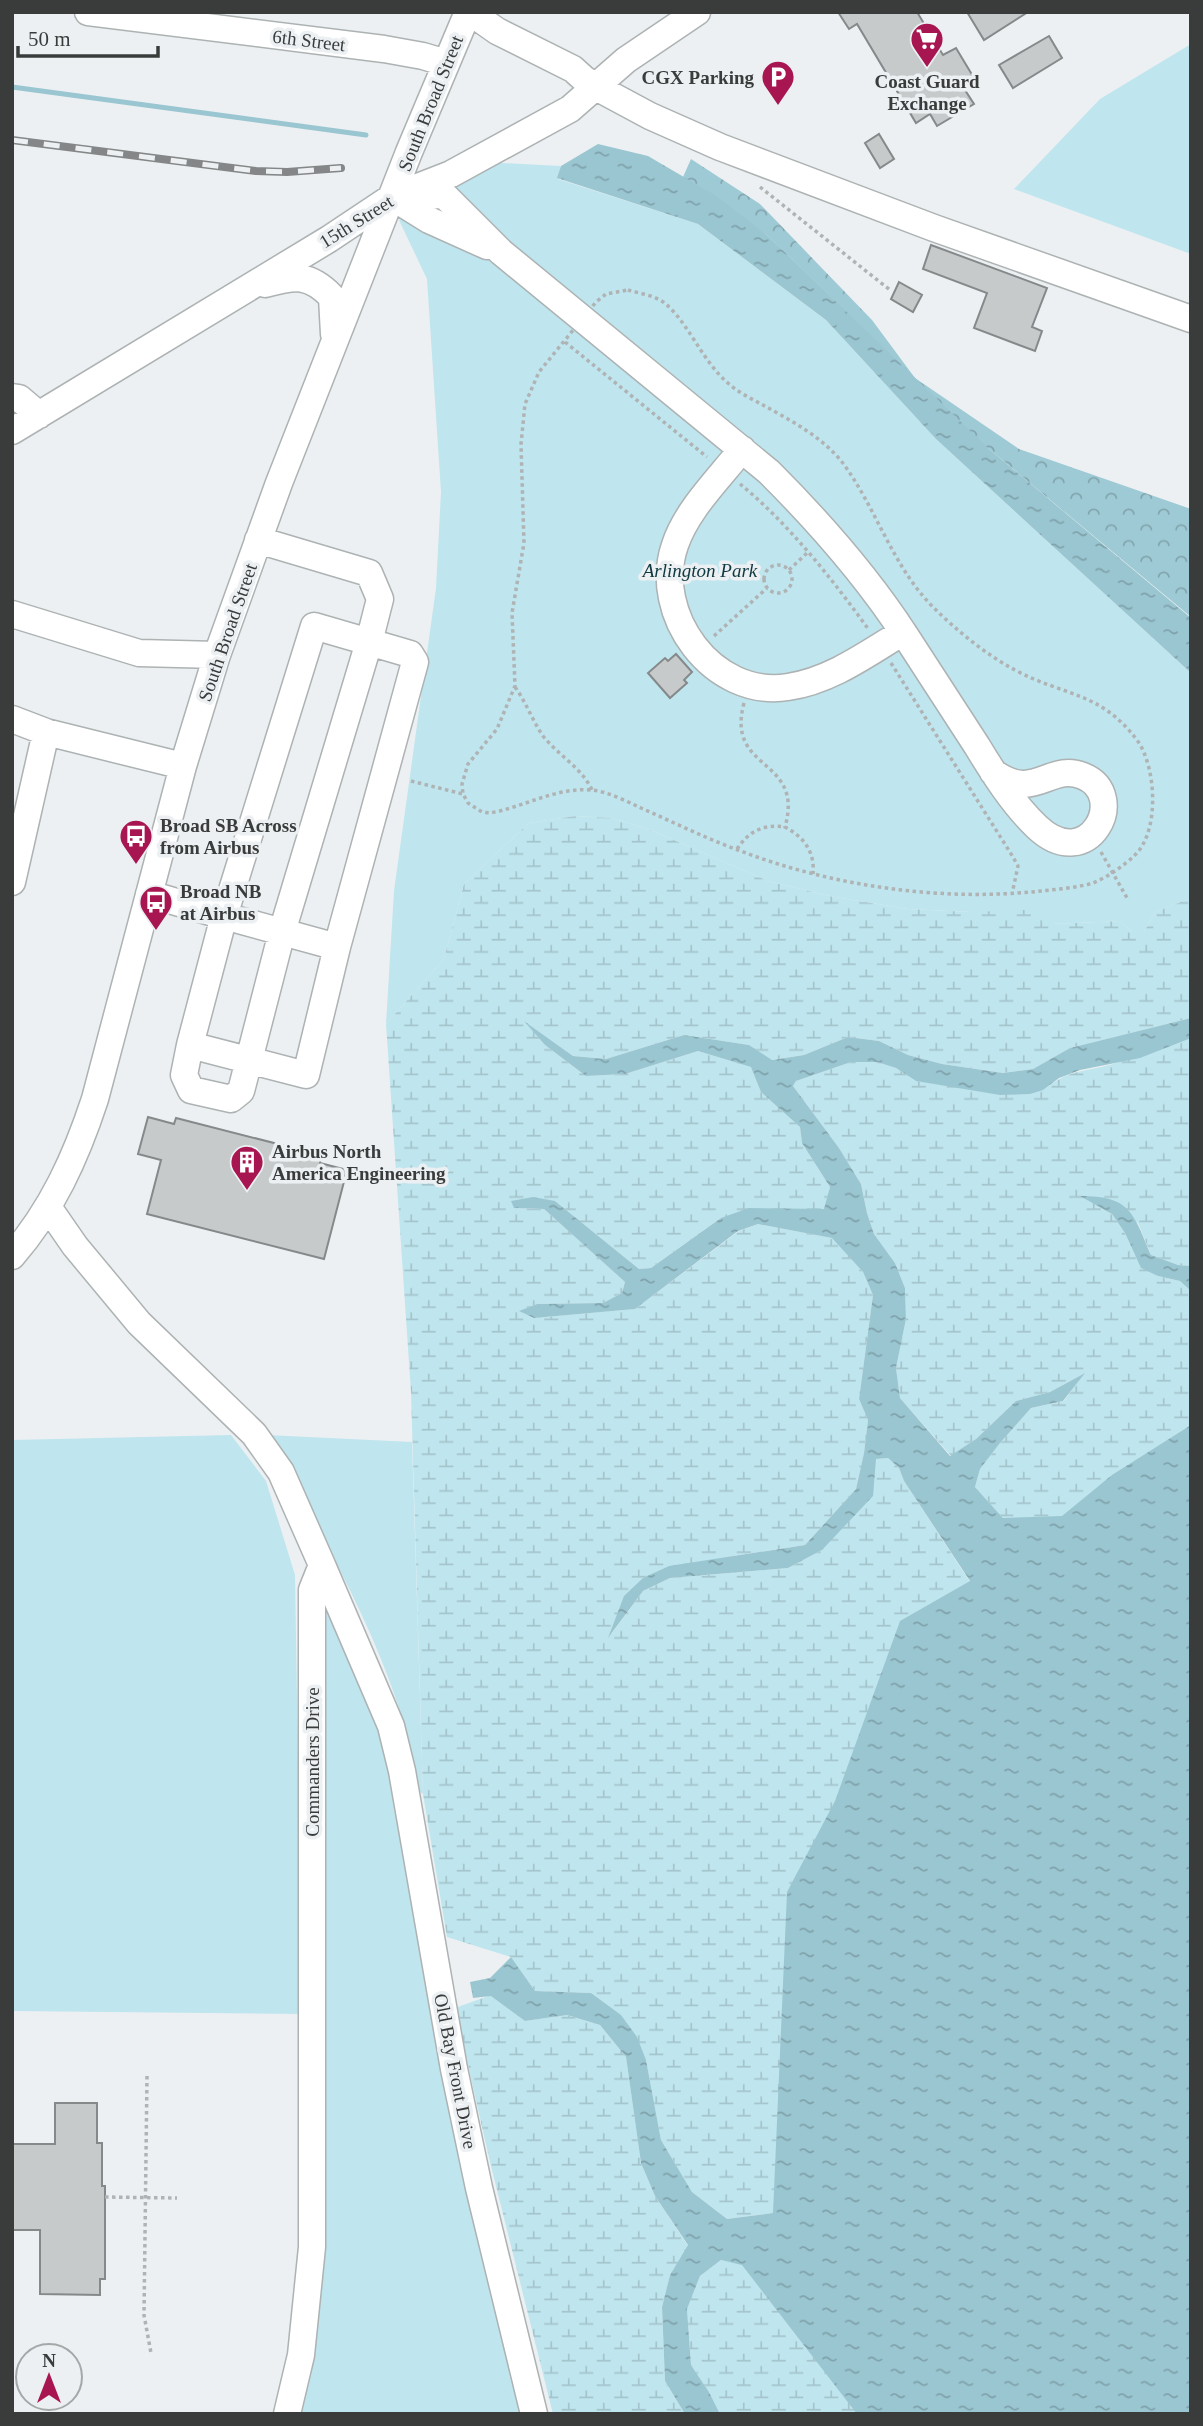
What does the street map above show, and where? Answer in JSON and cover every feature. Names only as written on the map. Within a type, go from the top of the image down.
[{"type":"street","name":"6th Street","points":[[88,12],[384,49],[446,63]]},
{"type":"street","name":"South Broad Street","points":[[12,1256],[48,1207],[82,1141],[183,766],[217,655],[334,342],[469,12]]},
{"type":"street","points":[[469,12],[498,31],[573,69],[596,87],[650,116],[720,147],[934,228],[1191,319]]},
{"type":"street","name":"15th Street","points":[[12,431],[392,197],[451,174],[570,109],[626,60],[697,12]]},
{"type":"street","points":[[392,197],[444,195],[501,252],[769,472],[836,542],[903,632],[993,772],[1029,820],[1047,836],[1070,844],[1091,835],[1100,825],[1104,810],[1101,795],[1088,778],[1073,773],[1061,773],[1037,783],[1023,785],[1006,781],[993,772]]},
{"type":"street","points":[[243,290],[284,279],[308,278],[314,281],[332,297],[334,342]]},
{"type":"street","points":[[12,397],[19,398],[39,415]]},
{"type":"street","points":[[742,449],[683,527],[674,547],[670,567],[673,606],[679,622],[701,656],[736,680],[763,687],[784,688],[818,679],[903,632]]},
{"type":"street","points":[[190,1045],[248,1060],[306,1075],[337,947],[415,662],[410,654],[369,642],[314,626],[224,916],[190,1045],[184,1075],[191,1090],[230,1098],[241,1091],[248,1060],[282,932],[369,642],[380,599],[369,573],[258,540]]},
{"type":"street","points":[[12,614],[139,653],[217,655]]},
{"type":"street","points":[[12,719],[46,732],[183,766]]},
{"type":"street","points":[[12,882],[46,732]]},
{"type":"street","points":[[149,894],[337,947]]},
{"type":"street","points":[[48,1207],[75,1246],[139,1323],[254,1434],[281,1472],[322,1565]]},
{"type":"street","name":"Old Bay Front Drive","points":[[322,1565],[391,1726],[402,1771],[454,2069],[476,2175],[534,2414]]},
{"type":"street","name":"Commanders Drive","points":[[288,2414],[301,2355],[312,2247],[312,1590],[322,1565]]},
{"type":"path","points":[[753,180],[770,197],[890,290]]},
{"type":"path","points":[[411,781],[463,794],[474,808],[490,813],[554,794],[592,790],[629,802],[736,850],[813,874],[843,881],[967,895],[1012,894],[1079,886],[1096,882],[1114,872],[1139,852],[1145,841],[1153,786],[1144,752],[1123,724],[1105,708],[1028,676],[990,655],[932,606],[914,585],[846,468],[834,453],[780,415],[731,387],[704,357],[671,308],[660,300],[628,290],[606,294],[596,302],[539,373],[525,404],[521,444],[524,543],[512,613],[514,686],[497,729],[468,764],[464,774],[463,794]]},
{"type":"path","points":[[565,342],[756,497],[850,604],[880,646],[1013,857],[1017,866],[1012,894]]},
{"type":"path","points":[[789,570],[807,553]]},
{"type":"path","points":[[780,565],[789,570],[792,578],[787,590],[774,593],[767,588],[764,579],[767,570],[780,565]]},
{"type":"path","points":[[514,686],[541,733],[554,750],[587,780],[592,790]]},
{"type":"path","points":[[746,698],[740,717],[743,738],[746,747],[780,779],[787,791],[789,803],[785,827]]},
{"type":"path","points":[[736,850],[745,837],[756,830],[774,826],[785,827],[798,834],[805,842],[812,855],[813,874]]},
{"type":"path","points":[[1091,835],[1127,898]]},
{"type":"path","points":[[147,2076],[144,2315],[151,2353]]},
{"type":"path","points":[[105,2197],[177,2198]]},
{"type":"green space","points":[[1191,44],[1191,254],[1014,189],[1100,99]]},
{"type":"green space","points":[[691,159],[760,204],[872,320],[915,378],[1019,449],[1191,509],[1191,617],[989,449],[951,428],[834,300],[767,235],[683,177]]},
{"type":"green space","name":"Arlington Park","points":[[482,162],[561,166],[558,179],[698,224],[826,320],[936,439],[1191,673],[1191,898],[1155,912],[1144,932],[1132,932],[1120,921],[1051,924],[971,912],[908,909],[829,896],[768,881],[653,831],[612,818],[575,816],[529,823],[464,884],[444,959],[386,1024],[394,891],[436,588],[441,492],[427,279],[399,220]]},
{"type":"green space","points":[[575,816],[612,818],[653,831],[768,881],[829,896],[908,909],[971,912],[1048,909],[1052,924],[1120,921],[1132,932],[1144,932],[1155,912],[1191,898],[1191,1018],[1070,1048],[1033,1069],[1003,1073],[942,1064],[908,1055],[879,1041],[848,1037],[804,1055],[771,1060],[749,1045],[684,1035],[606,1059],[573,1056],[528,1024],[545,1045],[586,1076],[625,1074],[698,1051],[752,1067],[761,1092],[800,1127],[802,1143],[830,1187],[825,1209],[721,1218],[651,1268],[639,1269],[555,1201],[514,1208],[544,1209],[625,1282],[622,1293],[603,1303],[537,1304],[520,1311],[534,1318],[635,1309],[739,1231],[758,1224],[833,1238],[863,1272],[873,1295],[859,1399],[868,1420],[856,1489],[805,1545],[733,1556],[643,1578],[610,1636],[643,1591],[670,1578],[788,1568],[822,1550],[876,1459],[888,1458],[899,1468],[904,1481],[970,1582],[1003,1518],[975,1487],[980,1469],[1031,1408],[1064,1401],[1083,1374],[1050,1392],[1016,1401],[976,1439],[951,1456],[900,1398],[896,1368],[906,1319],[905,1288],[895,1263],[874,1234],[861,1184],[839,1148],[793,1086],[796,1081],[851,1062],[877,1062],[896,1068],[916,1081],[1043,1090],[1069,1074],[1113,1064],[1191,1038],[1191,1266],[1178,1265],[1151,1255],[1138,1223],[1082,1196],[1112,1214],[1135,1255],[1158,1276],[1180,1281],[1191,1291],[1191,1832],[1086,2414],[720,2414],[691,2365],[687,2309],[700,2276],[721,2260],[742,2264],[774,2213],[727,2219],[692,2192],[661,2140],[646,2060],[591,1993],[535,1991],[511,1957],[447,1937],[423,1794],[411,1392],[386,1024],[444,959],[464,884],[529,823]]},
{"type":"green space","points":[[231,1435],[266,1481],[295,1575],[302,2014],[12,2011],[12,1440]]},
{"type":"green space","points":[[267,1435],[412,1442],[423,1794],[416,1789],[398,1705],[371,1635]]},
{"type":"green space","points":[[319,1603],[327,1603],[383,1727],[527,2414],[295,2414]]},
{"type":"green space","points":[[491,1995],[525,2021],[567,2015],[600,2025],[626,2057],[641,2163],[655,2196],[688,2246],[670,2275],[662,2307],[665,2381],[685,2414],[553,2414],[490,2162],[455,2008]]},
{"type":"water","points":[[598,144],[648,156],[718,197],[767,235],[989,449],[1191,618],[1191,673],[936,439],[826,320],[698,224],[557,178],[561,166]]},
{"type":"water","points":[[1191,1018],[1191,1038],[1140,1058],[1080,1070],[1030,1094],[1000,1095],[916,1081],[896,1068],[877,1062],[851,1062],[796,1081],[793,1086],[839,1148],[861,1184],[874,1234],[895,1263],[905,1288],[906,1319],[896,1368],[900,1398],[950,1456],[976,1439],[1016,1401],[1050,1392],[1085,1373],[1063,1401],[1031,1408],[980,1469],[975,1487],[1003,1518],[1062,1516],[1112,1475],[1191,1425],[1191,2414],[857,2414],[742,2265],[721,2260],[700,2276],[687,2309],[691,2365],[720,2414],[685,2414],[665,2381],[662,2307],[670,2275],[688,2245],[655,2196],[641,2163],[626,2057],[600,2025],[567,2015],[525,2021],[491,1996],[473,1998],[470,1982],[490,1978],[511,1957],[535,1991],[591,1993],[621,2015],[637,2037],[646,2060],[661,2140],[692,2192],[727,2219],[773,2213],[787,1892],[835,1801],[900,1621],[970,1581],[904,1481],[899,1468],[888,1458],[876,1459],[873,1496],[822,1550],[788,1568],[670,1578],[643,1591],[608,1638],[624,1596],[643,1578],[669,1566],[805,1545],[856,1489],[868,1420],[859,1399],[873,1295],[863,1272],[832,1238],[758,1224],[738,1231],[635,1309],[534,1318],[519,1311],[537,1304],[603,1303],[622,1293],[625,1282],[544,1209],[514,1208],[511,1201],[533,1197],[555,1201],[639,1269],[651,1268],[721,1218],[749,1208],[824,1209],[830,1187],[802,1143],[800,1127],[761,1092],[751,1067],[698,1051],[625,1074],[586,1076],[545,1045],[524,1021],[573,1056],[606,1059],[684,1035],[749,1045],[772,1060],[804,1055],[848,1037],[879,1041],[908,1055],[942,1064],[1003,1073],[1033,1069],[1070,1048]]},
{"type":"water","points":[[1080,1196],[1110,1199],[1128,1210],[1151,1255],[1178,1265],[1191,1266],[1191,1291],[1180,1281],[1158,1276],[1141,1268],[1125,1233],[1112,1214]]},
{"type":"building","name":"Coast Guard Exchange","points":[[838,12],[917,12],[943,55],[956,48],[977,83],[965,90],[974,104],[937,126],[930,114],[916,123],[857,24],[849,29]]},
{"type":"building","points":[[967,12],[1028,12],[984,40]]},
{"type":"building","points":[[1049,36],[1062,58],[1013,88],[999,65]]},
{"type":"building","points":[[879,134],[894,159],[880,168],[865,143]]},
{"type":"building","points":[[931,245],[1047,288],[1032,327],[1042,331],[1035,351],[974,328],[987,293],[923,269]]},
{"type":"building","points":[[899,282],[922,295],[913,312],[891,299]]},
{"type":"building","points":[[676,654],[692,672],[684,680],[687,683],[670,698],[648,673],[665,658],[668,661]]},
{"type":"building","name":"Airbus North America Engineering","points":[[148,1117],[174,1124],[176,1118],[321,1155],[320,1163],[347,1170],[324,1259],[147,1214],[161,1160],[138,1154]]},
{"type":"building","points":[[55,2103],[97,2103],[97,2143],[102,2143],[102,2186],[105,2186],[105,2279],[100,2279],[100,2295],[40,2294],[40,2230],[12,2230],[12,2144],[55,2144]]},
{"type":"waterway","points":[[12,87],[366,135]]},
{"type":"railway","points":[[12,140],[256,171],[341,168]]},
{"type":"place","name":"Coast Guard Exchange","points":[[927,69]]},
{"type":"place","name":"CGX Parking","points":[[778,107]]},
{"type":"place","name":"Broad SB Across from Airbus","points":[[136,866]]},
{"type":"place","name":"Broad NB at Airbus","points":[[156,932]]},
{"type":"place","name":"Airbus North America Engineering","points":[[247,1192]]}]
